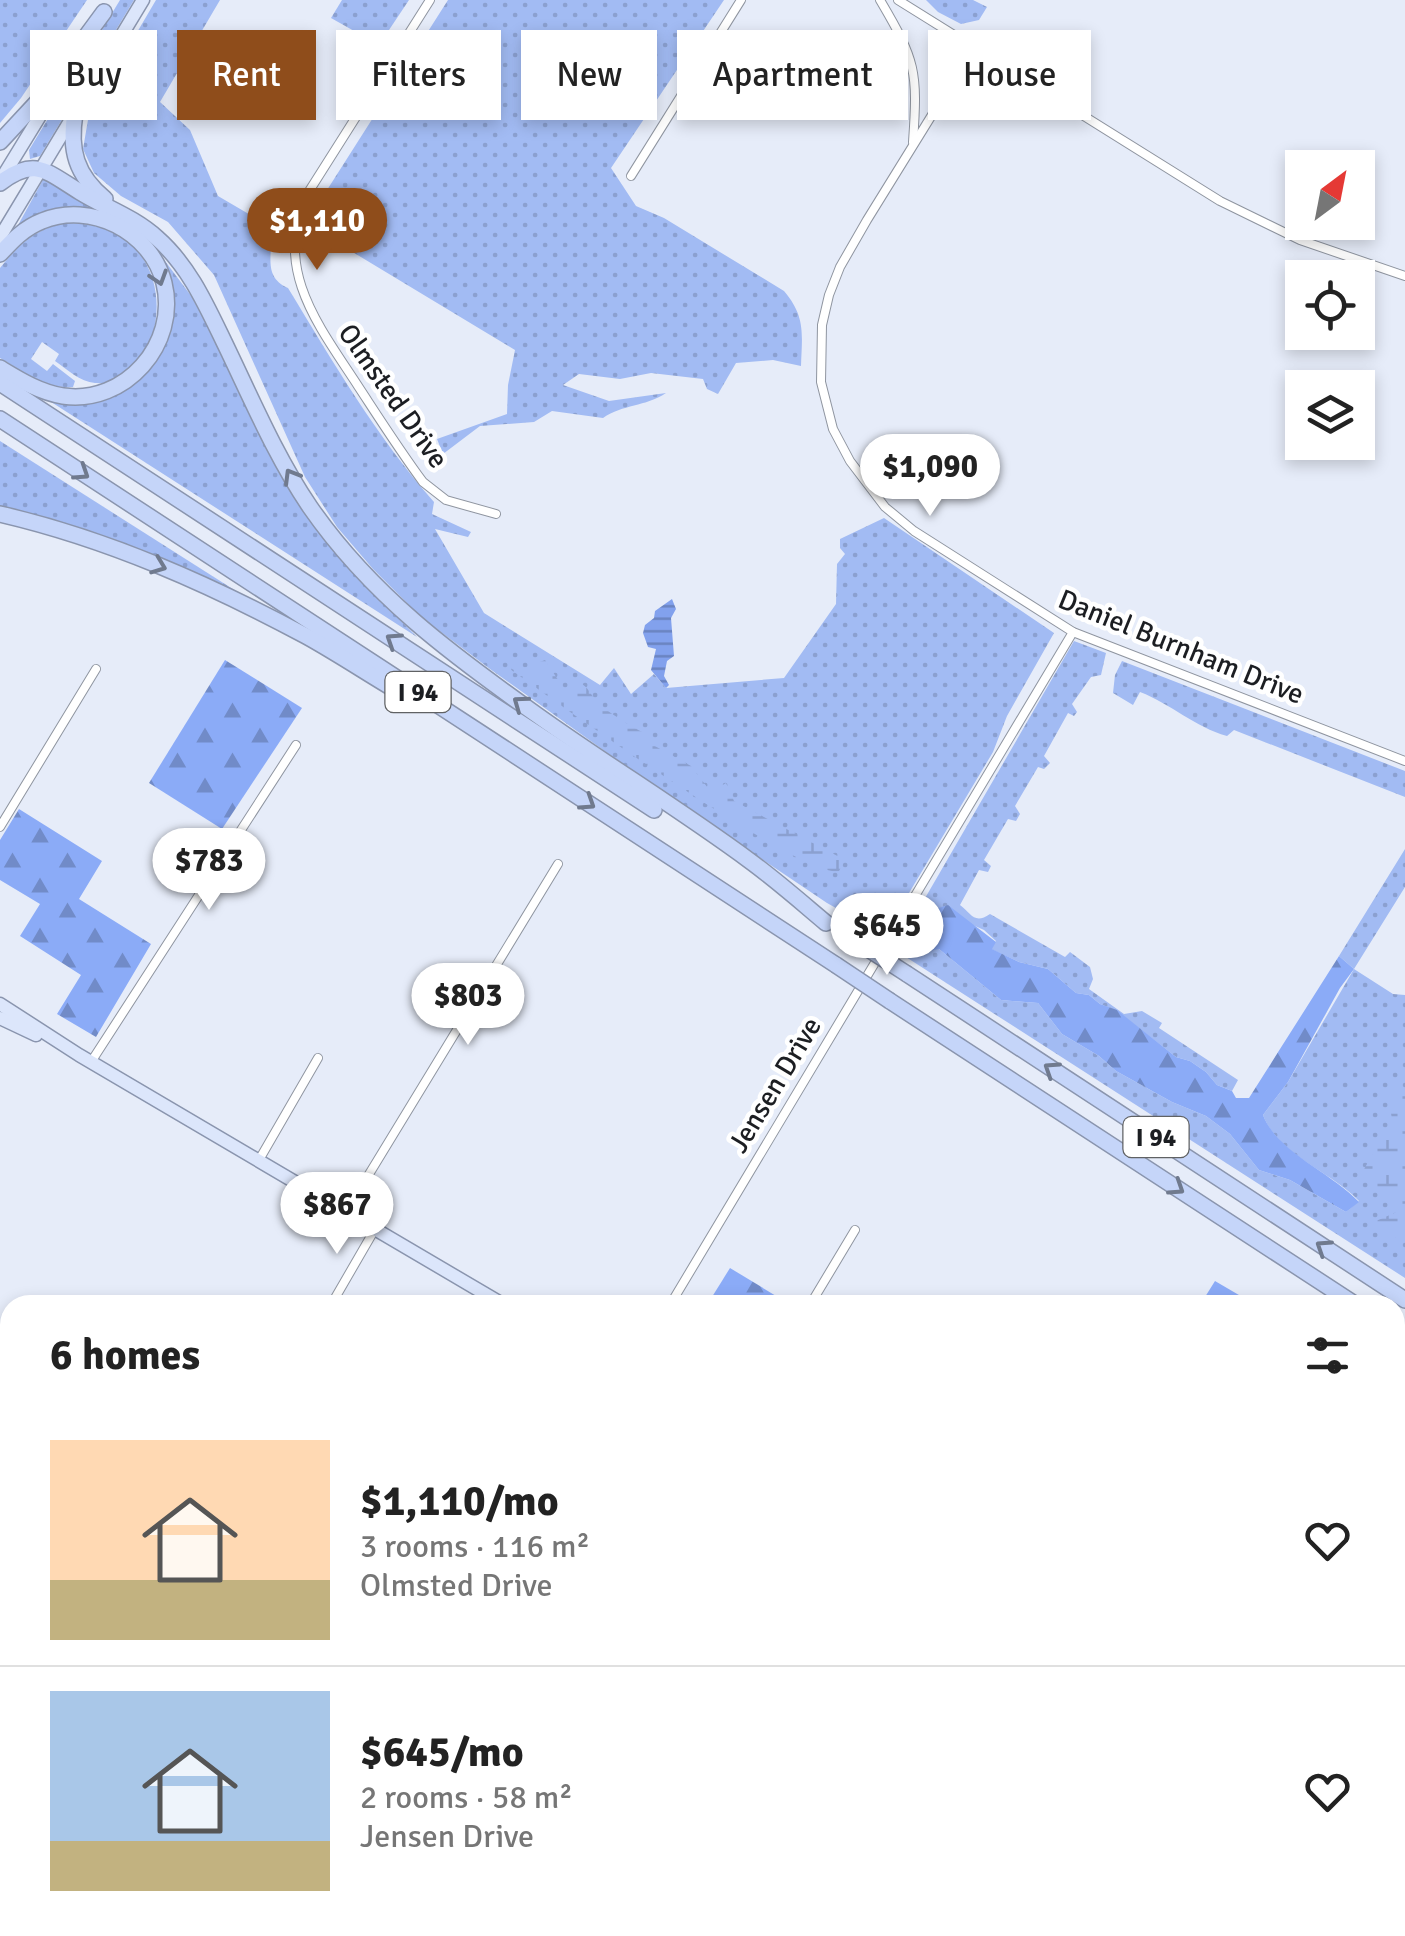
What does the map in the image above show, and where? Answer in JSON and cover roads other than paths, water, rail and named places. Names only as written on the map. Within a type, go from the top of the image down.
[{"type":"highway","points":[[0,142],[40,100],[108,6]]},
{"type":"highway","points":[[74,120],[72,146],[77,166],[90,186],[158,238],[186,272],[296,484],[330,534],[374,586],[448,652],[633,784],[750,861],[826,922]]},
{"type":"highway","points":[[0,182],[22,168],[41,169],[120,212]]},
{"type":"highway","points":[[0,254],[22,232],[40,222],[68,215],[97,216],[116,224],[147,250],[164,284],[166,309],[155,348],[143,366],[106,391],[86,396],[56,394],[29,385],[0,368]]},
{"type":"highway","name":"I 94","points":[[0,383],[1397,1295]]},
{"type":"highway","name":"I 94","points":[[0,420],[1341,1295]]},
{"type":"highway","points":[[0,514],[72,534],[192,578],[308,638],[531,766]]},
{"type":"main road","points":[[125,30],[143,0]]},
{"type":"main road","points":[[0,182],[108,6]]},
{"type":"main road","points":[[0,237],[70,120]]},
{"type":"main road","points":[[0,1004],[487,1295]]},
{"type":"main road","points":[[0,1018],[85,1058]]},
{"type":"street","name":"Olmsted Drive","points":[[430,0],[306,196],[296,218],[293,243],[300,285],[320,332],[423,482],[446,500],[496,514]]},
{"type":"street","points":[[631,176],[741,0]]},
{"type":"street","points":[[880,0],[913,60],[913,145]]},
{"type":"street","points":[[898,0],[948,30]]},
{"type":"street","name":"Daniel Burnham Drive","points":[[928,120],[854,242],[829,295],[820,353],[822,382],[833,429],[850,461],[885,507],[938,547],[1073,632],[1405,761]]},
{"type":"street","points":[[1091,120],[1220,201],[1300,240],[1405,276]]},
{"type":"street","name":"Jensen Drive","points":[[676,1295],[1073,632]]},
{"type":"street","points":[[0,827],[96,669]]},
{"type":"street","points":[[85,1058],[296,745]]},
{"type":"street","points":[[346,1212],[558,864]]},
{"type":"street","points":[[259,1160],[318,1058]]},
{"type":"street","points":[[337,1295],[376,1228]]},
{"type":"street","points":[[816,1295],[855,1230]]}]
